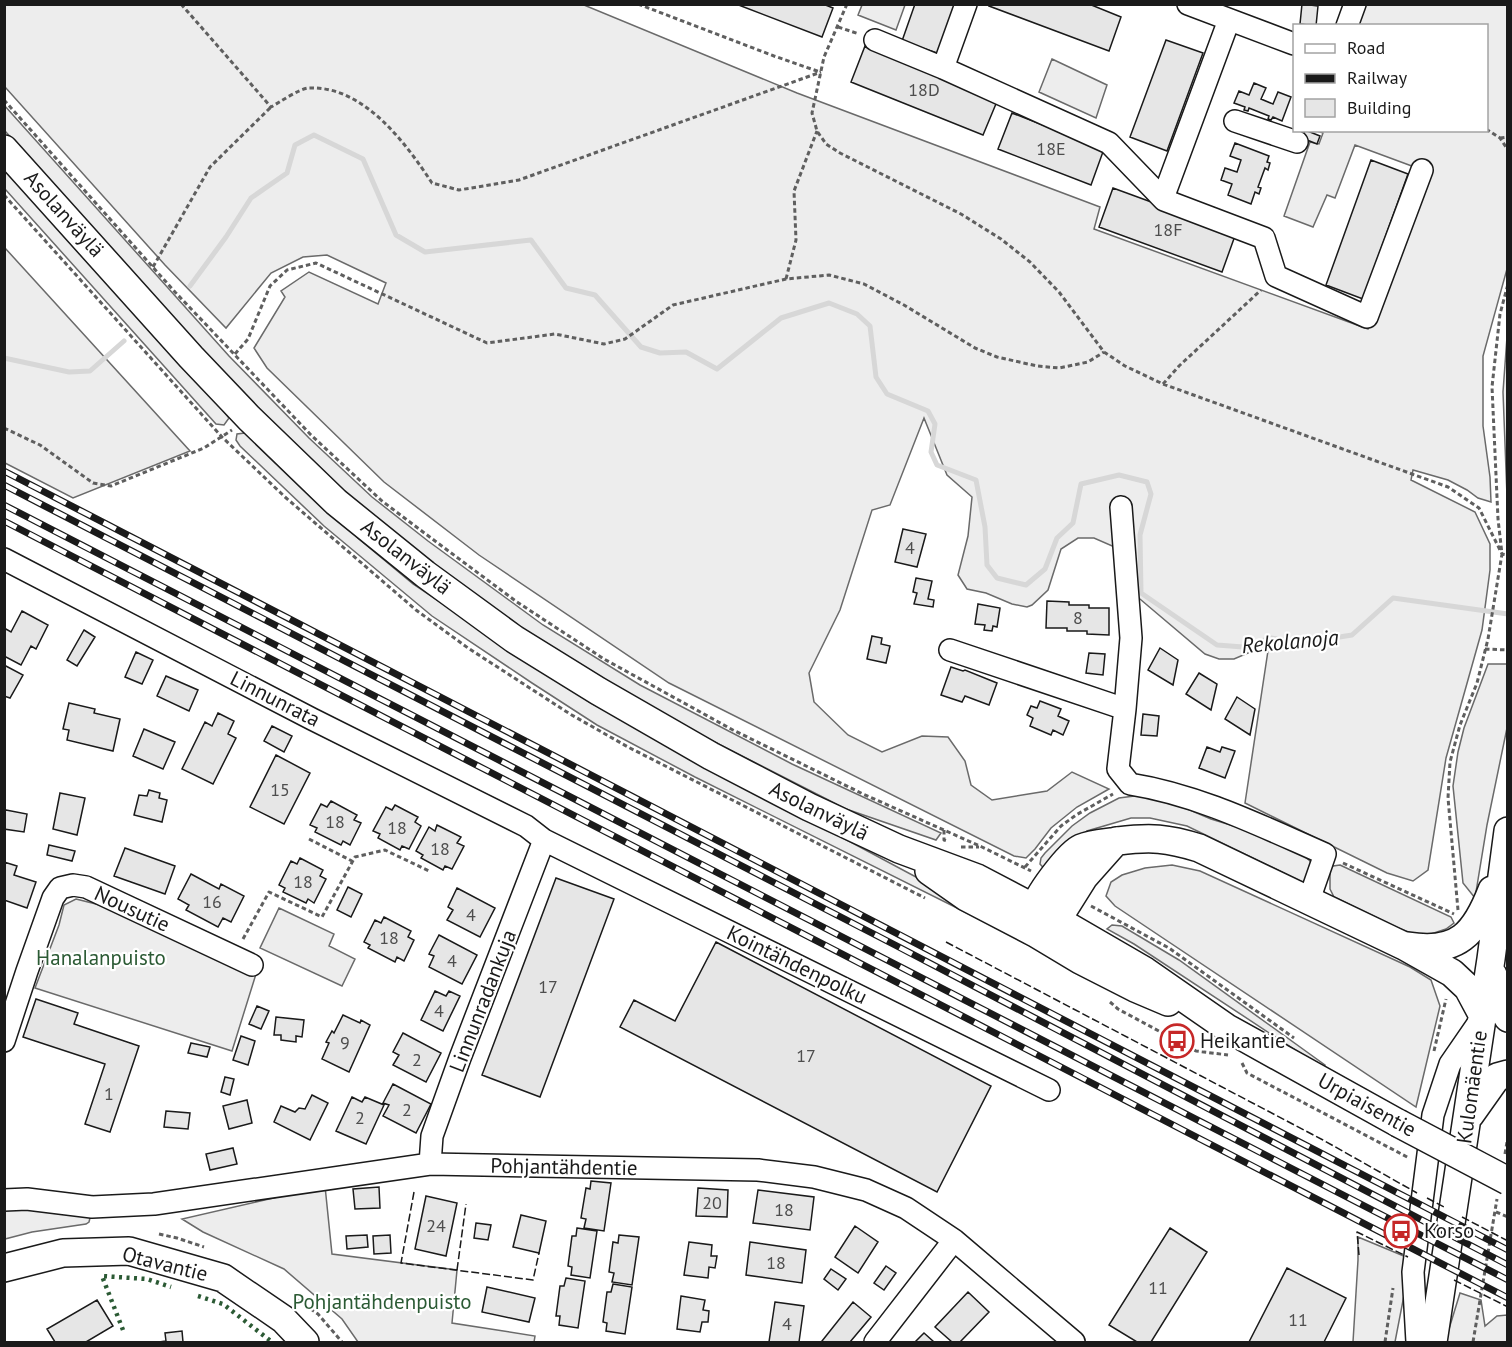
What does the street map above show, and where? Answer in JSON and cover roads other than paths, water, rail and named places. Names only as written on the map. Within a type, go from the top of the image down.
[{"type":"main road","name":"Asolanväylä","points":[[4,149],[191,357],[249,418],[336,502],[424,574],[514,639],[598,691],[711,756],[808,807],[898,849],[977,878],[1042,920]]},
{"type":"main road","name":"Kulomäentie","points":[[1433,1342],[1467,1118],[1495,1017],[1491,958],[1508,831]]},
{"type":"main road","points":[[1042,920],[1053,876],[1078,849],[1096,843],[1149,837],[1172,839],[1199,848],[1404,946],[1452,973],[1495,1017]]},
{"type":"main road","points":[[1404,946],[1428,950],[1444,947],[1456,942],[1474,928],[1486,906],[1502,866]]},
{"type":"main road","name":"Urpiaisentie","points":[[1042,920],[1145,971],[1227,1028],[1398,1123],[1504,1176]]},
{"type":"main road","points":[[1467,1118],[1497,1077],[1508,1074]]},
{"type":"main road","name":"Otavantie","points":[[4,1268],[63,1253],[100,1250],[129,1251],[223,1278],[283,1318],[305,1342]]},
{"type":"street","points":[[943,68],[966,4]]},
{"type":"street","points":[[1188,4],[1293,44]]},
{"type":"street","points":[[1348,24],[1355,4]]},
{"type":"street","points":[[1163,198],[1229,20]]},
{"type":"street","points":[[875,40],[1109,143],[1163,198],[1264,238],[1276,276],[1367,317],[1422,170]]},
{"type":"street","points":[[1235,121],[1297,142]]},
{"type":"street","points":[[1121,507],[1131,638],[1118,769],[1130,784],[1187,796],[1234,813],[1325,855],[1310,900]]},
{"type":"street","name":"Linnunrata","points":[[4,559],[312,719],[526,826],[544,840]]},
{"type":"street","points":[[950,650],[1125,709]]},
{"type":"street","name":"Kointähdenpolku","points":[[544,840],[1049,1090]]},
{"type":"street","name":"Linnunradankuja","points":[[430,1164],[432,1136],[544,840]]},
{"type":"street","name":"Nousutie","points":[[4,1041],[53,898],[60,888],[73,885],[86,887],[243,961]]},
{"type":"street","points":[[1418,1342],[1413,1272],[1433,1115],[1449,1064],[1495,1017]]},
{"type":"street","name":"Pohjantähdentie","points":[[4,1200],[27,1199],[92,1207],[154,1204],[430,1164],[758,1170],[814,1177],[866,1190],[906,1208],[954,1240],[1074,1342]]},
{"type":"street","points":[[875,1342],[954,1240]]},
{"type":"waterway","name":"Rekolanoja","points":[[190,286],[251,198],[287,173],[295,145],[314,135],[363,159],[396,235],[425,252],[531,240],[566,288],[595,295],[641,347],[660,353],[686,352],[717,369],[781,318],[829,303],[857,314],[870,326],[876,377],[887,394],[928,411],[935,424],[931,452],[937,465],[976,480],[985,527],[987,565],[997,578],[1026,585],[1045,569],[1057,538],[1073,523],[1081,484],[1119,475],[1147,482],[1151,494],[1140,535],[1141,593],[1217,645],[1243,647],[1271,638],[1302,643],[1352,635],[1393,598],[1508,614]]},
{"type":"waterway","name":"Rekolanoja","points":[[4,358],[69,372],[90,371],[124,341]]},
{"type":"railway","points":[[4,471],[1508,1250]]},
{"type":"railway","points":[[4,485],[895,945],[1508,1265]]},
{"type":"railway","points":[[4,505],[1508,1280]]},
{"type":"railway","points":[[4,521],[1508,1298]]},
{"type":"place","name":"Heikantie","points":[[1177,1041]]},
{"type":"place","name":"Korso","points":[[1401,1231]]},
{"type":"park label","name":"Hanalanpuisto","points":[[101,958]]},
{"type":"park label","name":"Pohjantähdenpuisto","points":[[382,1302]]}]
